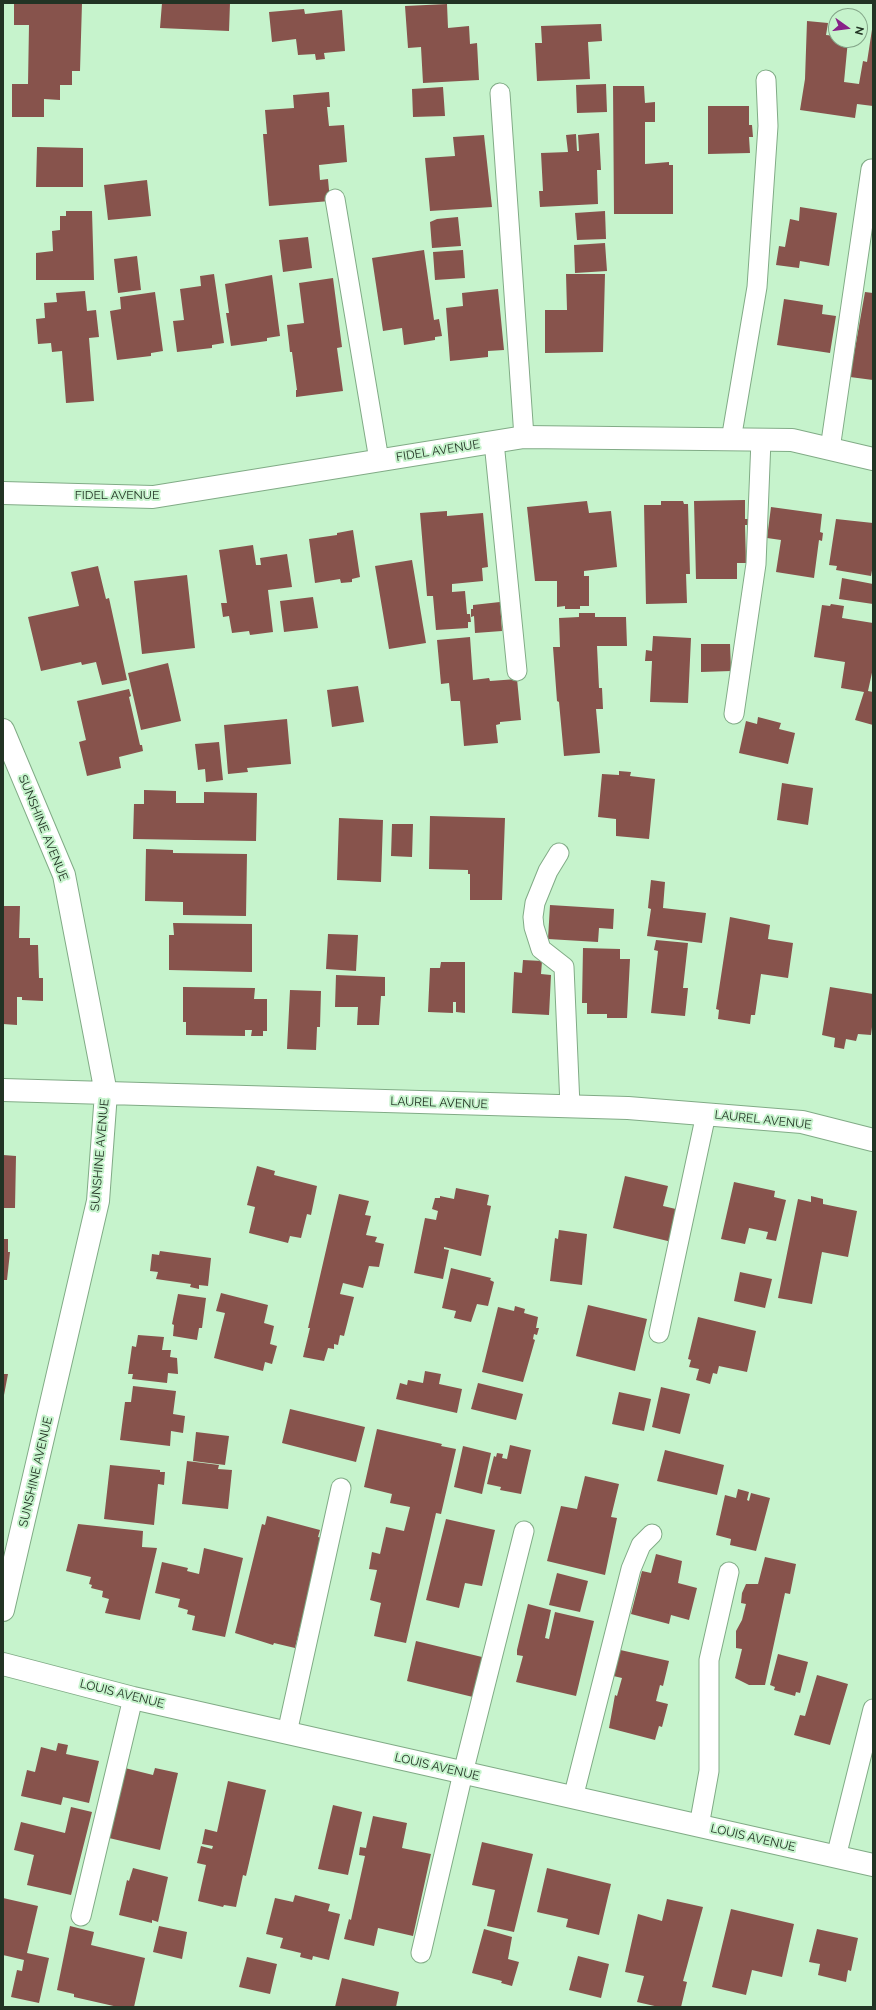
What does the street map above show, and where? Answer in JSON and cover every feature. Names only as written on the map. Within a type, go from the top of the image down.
[{"type":"street","name":"FIDEL AVENUE","points":[[3,493],[153,497],[524,437],[792,440],[873,459]]},
{"type":"street","name":"SUNSHINE AVENUE","points":[[3,730],[64,875],[106,1093],[98,1201],[3,1610]]},
{"type":"street","name":"LAUREL AVENUE","points":[[3,1090],[570,1106],[706,1114],[802,1122],[873,1140]]},
{"type":"street","name":"LOUIS AVENUE","points":[[3,1664],[133,1698],[873,1865]]},
{"type":"lane","points":[[731,440],[757,287],[768,126],[766,80]]},
{"type":"lane","points":[[500,93],[524,437]]},
{"type":"lane","points":[[830,449],[870,169]]},
{"type":"lane","points":[[335,199],[379,460]]},
{"type":"lane","points":[[734,714],[756,564],[760,440]]},
{"type":"lane","points":[[494,442],[517,671]]},
{"type":"lane","points":[[559,853],[548,870],[536,903],[533,917],[534,927],[541,949],[564,966],[570,1106]]},
{"type":"lane","points":[[659,1333],[706,1114]]},
{"type":"lane","points":[[287,1733],[341,1488]]},
{"type":"lane","points":[[421,1953],[462,1773],[524,1531]]},
{"type":"lane","points":[[574,1798],[631,1569],[641,1545],[652,1534]]},
{"type":"lane","points":[[699,1826],[709,1771],[709,1660],[729,1572]]},
{"type":"lane","points":[[81,1916],[133,1698]]},
{"type":"lane","points":[[836,1857],[873,1709]]},
{"type":"building","points":[[14,3],[82,3],[80,71],[72,71],[72,85],[60,85],[60,100],[44,99],[44,117],[12,117],[12,84],[28,84],[29,25],[14,25]]},
{"type":"building","points":[[162,3],[230,3],[229,31],[160,28]]},
{"type":"building","points":[[447,4],[448,28],[469,26],[470,44],[477,43],[479,80],[423,83],[421,47],[408,48],[405,6]]},
{"type":"building","points":[[304,9],[305,14],[342,10],[345,51],[324,53],[325,59],[316,60],[315,54],[298,55],[296,39],[272,42],[269,12]]},
{"type":"building","points":[[807,21],[828,23],[826,35],[828,35],[828,48],[847,48],[844,82],[859,84],[863,61],[867,62],[873,23],[873,106],[857,104],[855,118],[800,110],[805,79]]},
{"type":"building","points":[[601,24],[602,41],[588,42],[590,79],[537,81],[535,43],[542,43],[541,26]]},
{"type":"building","points":[[606,84],[607,112],[577,113],[576,85]]},
{"type":"building","points":[[613,86],[644,86],[645,103],[655,102],[655,122],[645,122],[645,164],[669,162],[669,165],[673,165],[673,214],[614,214]]},
{"type":"building","points":[[443,87],[445,116],[413,117],[412,89]]},
{"type":"building","points":[[329,92],[330,107],[327,107],[329,126],[344,125],[347,162],[319,165],[320,180],[328,179],[330,201],[269,206],[263,134],[267,134],[265,110],[294,108],[293,95]]},
{"type":"building","points":[[708,106],[749,106],[749,125],[752,125],[753,137],[749,137],[750,153],[708,154]]},
{"type":"building","points":[[599,133],[601,170],[597,170],[598,204],[540,207],[539,191],[543,191],[541,153],[568,152],[566,135],[576,134],[577,151],[579,151],[578,135]]},
{"type":"building","points":[[484,135],[492,207],[430,211],[425,158],[455,156],[453,137]]},
{"type":"building","points":[[37,147],[83,148],[83,187],[36,187]]},
{"type":"building","points":[[147,180],[151,216],[108,220],[104,185]]},
{"type":"building","points":[[800,207],[837,213],[829,266],[800,261],[799,268],[776,265],[779,246],[785,247],[790,219],[799,221]]},
{"type":"building","points":[[66,211],[92,211],[94,280],[36,280],[36,253],[53,251],[52,231],[60,230],[60,216],[66,216]]},
{"type":"building","points":[[605,211],[606,239],[577,240],[575,213]]},
{"type":"building","points":[[458,217],[461,246],[432,248],[430,222],[437,219]]},
{"type":"building","points":[[308,237],[312,268],[283,272],[279,240]]},
{"type":"building","points":[[605,243],[607,271],[575,273],[574,245]]},
{"type":"building","points":[[424,250],[434,320],[439,319],[442,336],[435,337],[435,340],[404,345],[402,328],[383,331],[372,258]]},
{"type":"building","points":[[463,250],[465,278],[435,280],[433,252]]},
{"type":"building","points":[[137,256],[141,290],[118,293],[114,259]]},
{"type":"building","points":[[214,274],[224,343],[212,345],[212,348],[177,352],[173,321],[184,320],[180,289],[201,286],[200,276]]},
{"type":"building","points":[[566,274],[605,274],[603,352],[545,353],[545,310],[567,310]]},
{"type":"building","points":[[272,275],[280,336],[267,338],[267,341],[231,346],[226,313],[229,313],[225,284]]},
{"type":"building","points":[[333,278],[342,347],[337,348],[343,391],[296,397],[297,390],[287,325],[304,323],[299,283]]},
{"type":"building","points":[[498,289],[504,350],[488,351],[488,357],[450,361],[446,308],[463,306],[462,293]]},
{"type":"building","points":[[85,291],[87,311],[96,310],[99,337],[89,338],[94,401],[66,403],[62,351],[52,352],[51,343],[38,344],[36,319],[45,318],[44,303],[57,302],[56,293]]},
{"type":"building","points":[[155,292],[163,351],[151,353],[151,356],[117,360],[110,311],[121,309],[120,297]]},
{"type":"building","points":[[865,292],[873,293],[873,380],[850,377]]},
{"type":"building","points":[[784,299],[823,305],[822,314],[836,316],[830,353],[777,345]]},
{"type":"building","points":[[745,500],[745,519],[748,519],[748,525],[745,525],[746,563],[737,563],[737,579],[696,579],[694,501]]},
{"type":"building","points":[[587,501],[589,513],[611,511],[617,567],[584,571],[584,576],[589,576],[589,606],[580,606],[580,609],[565,609],[565,606],[557,607],[557,581],[535,581],[527,507]]},
{"type":"building","points":[[661,501],[683,501],[684,504],[688,504],[690,574],[686,574],[687,603],[646,604],[644,505],[661,505]]},
{"type":"building","points":[[771,507],[822,514],[820,532],[823,533],[822,541],[819,540],[814,578],[776,572],[781,540],[767,538]]},
{"type":"building","points":[[447,511],[447,516],[483,513],[488,567],[482,568],[483,581],[452,584],[452,592],[465,591],[467,614],[470,614],[471,622],[468,622],[468,628],[436,630],[433,596],[427,596],[420,513]]},
{"type":"building","points":[[836,519],[873,523],[873,565],[871,576],[836,570],[837,566],[829,565]]},
{"type":"building","points":[[353,530],[360,577],[352,579],[352,582],[341,583],[340,579],[315,583],[309,539],[337,535],[337,533]]},
{"type":"building","points":[[253,545],[256,565],[261,565],[260,558],[287,554],[292,587],[268,590],[273,632],[250,635],[249,631],[232,633],[229,616],[223,617],[221,603],[227,603],[219,550]]},
{"type":"building","points":[[412,560],[426,643],[389,649],[375,566]]},
{"type":"building","points":[[98,566],[106,599],[109,598],[127,680],[102,685],[96,662],[82,665],[81,662],[41,671],[28,617],[79,606],[71,572]]},
{"type":"building","points":[[187,575],[195,648],[142,654],[134,581]]},
{"type":"building","points":[[842,578],[873,584],[873,604],[839,599]]},
{"type":"building","points":[[313,597],[318,628],[284,632],[280,601]]},
{"type":"building","points":[[500,602],[502,631],[475,633],[474,616],[471,617],[471,609],[473,609],[473,605]]},
{"type":"building","points":[[831,604],[844,606],[842,618],[873,623],[873,668],[868,691],[873,692],[873,725],[855,720],[864,692],[841,688],[845,662],[814,657],[822,605],[830,606]]},
{"type":"building","points":[[579,613],[595,613],[595,617],[626,617],[627,646],[597,646],[599,688],[602,688],[603,709],[596,709],[600,753],[564,756],[559,702],[557,701],[553,647],[560,647],[559,618],[579,617]]},
{"type":"building","points":[[653,636],[691,638],[688,703],[650,702],[652,661],[645,661],[646,650],[652,651]]},
{"type":"building","points":[[470,637],[473,680],[489,678],[490,681],[517,679],[521,720],[500,722],[500,724],[496,725],[498,743],[464,746],[460,701],[451,701],[449,683],[441,684],[437,640]]},
{"type":"building","points":[[701,644],[730,644],[731,671],[701,672]]},
{"type":"building","points":[[168,663],[181,721],[141,730],[128,673]]},
{"type":"building","points":[[358,686],[364,722],[332,727],[327,690]]},
{"type":"building","points":[[129,689],[131,696],[129,697],[140,745],[142,745],[143,751],[119,757],[121,768],[87,776],[79,742],[86,740],[77,701]]},
{"type":"building","points":[[758,717],[781,723],[779,729],[795,733],[788,764],[739,753],[746,721],[757,724]]},
{"type":"building","points":[[287,719],[291,764],[247,768],[248,772],[228,774],[224,725]]},
{"type":"building","points":[[219,742],[223,780],[206,782],[205,769],[198,770],[195,744]]},
{"type":"building","points":[[619,771],[631,772],[630,776],[655,779],[649,839],[616,836],[616,819],[598,817],[602,774],[619,775]]},
{"type":"building","points":[[782,783],[813,788],[808,825],[777,820]]},
{"type":"building","points":[[144,790],[176,791],[176,803],[204,803],[204,792],[257,793],[256,841],[133,839],[134,804],[144,804]]},
{"type":"building","points":[[430,816],[505,818],[502,900],[470,900],[470,874],[468,874],[468,870],[429,869]]},
{"type":"building","points":[[339,818],[383,820],[381,882],[337,880]]},
{"type":"building","points":[[392,824],[413,824],[412,857],[391,856]]},
{"type":"building","points":[[146,849],[173,850],[173,853],[247,854],[246,916],[183,915],[183,902],[145,901]]},
{"type":"building","points":[[651,880],[665,882],[663,908],[706,913],[702,943],[647,936],[651,909],[648,908]]},
{"type":"building","points":[[550,905],[614,909],[613,929],[599,928],[598,942],[548,939]]},
{"type":"building","points":[[3,906],[20,906],[19,938],[30,938],[30,945],[38,945],[39,978],[43,978],[43,1001],[22,1000],[22,997],[17,997],[17,1025],[3,1024]]},
{"type":"building","points":[[730,917],[770,925],[768,939],[793,943],[788,978],[761,974],[755,1015],[751,1015],[750,1024],[718,1019],[719,1010],[716,1009]]},
{"type":"building","points":[[173,923],[252,924],[252,972],[169,970],[169,935],[174,935]]},
{"type":"building","points":[[328,934],[358,935],[356,971],[326,969]]},
{"type":"building","points":[[656,940],[688,943],[683,988],[688,988],[685,1016],[651,1013],[658,951],[654,950]]},
{"type":"building","points":[[583,948],[620,949],[620,959],[630,959],[627,1018],[607,1018],[607,1014],[587,1014],[587,1003],[582,1003]]},
{"type":"building","points":[[523,960],[542,961],[541,974],[551,975],[549,1015],[512,1013],[514,972],[522,973]]},
{"type":"building","points":[[441,962],[465,962],[465,1013],[456,1012],[456,1002],[453,1002],[453,1013],[428,1012],[430,968],[440,968]]},
{"type":"building","points":[[336,975],[385,977],[385,996],[381,996],[379,1025],[357,1025],[358,1007],[335,1007]]},
{"type":"building","points":[[183,987],[255,988],[254,999],[267,999],[267,1031],[263,1031],[263,1036],[251,1036],[252,1030],[245,1030],[245,1036],[186,1035],[186,1022],[183,1022]]},
{"type":"building","points":[[830,987],[873,994],[873,1019],[871,1035],[858,1034],[856,1041],[846,1039],[844,1049],[834,1047],[835,1038],[822,1035]]},
{"type":"building","points":[[290,990],[321,991],[320,1027],[317,1027],[316,1050],[287,1049]]},
{"type":"building","points":[[3,1155],[16,1156],[15,1208],[3,1208]]},
{"type":"building","points":[[257,1166],[275,1171],[274,1175],[317,1186],[311,1215],[307,1214],[301,1238],[290,1236],[288,1243],[249,1233],[255,1207],[247,1205]]},
{"type":"building","points":[[625,1176],[668,1186],[663,1206],[680,1210],[672,1242],[613,1228]]},
{"type":"building","points":[[734,1182],[775,1191],[774,1197],[786,1200],[776,1241],[766,1239],[768,1232],[749,1228],[745,1244],[721,1239]]},
{"type":"building","points":[[456,1188],[489,1195],[487,1205],[491,1206],[481,1256],[444,1247],[444,1249],[449,1250],[443,1279],[414,1273],[425,1218],[436,1220],[438,1211],[432,1209],[435,1198],[440,1198],[440,1196],[454,1199]]},
{"type":"building","points":[[339,1194],[369,1201],[365,1215],[371,1216],[366,1235],[377,1237],[375,1242],[384,1244],[379,1267],[369,1266],[363,1288],[343,1283],[340,1294],[354,1297],[344,1336],[340,1335],[338,1345],[334,1344],[334,1349],[328,1348],[324,1361],[303,1357],[310,1328],[308,1328]]},
{"type":"building","points":[[811,1196],[823,1199],[823,1204],[857,1211],[848,1257],[822,1252],[812,1304],[778,1298],[798,1199],[811,1202]]},
{"type":"building","points":[[559,1230],[587,1234],[582,1285],[550,1281],[555,1238],[558,1239]]},
{"type":"building","points":[[3,1239],[8,1239],[8,1252],[10,1252],[7,1280],[3,1280]]},
{"type":"building","points":[[160,1251],[211,1258],[208,1286],[199,1285],[199,1289],[190,1287],[191,1284],[156,1279],[158,1272],[150,1271],[152,1254],[159,1255]]},
{"type":"building","points":[[451,1268],[491,1278],[490,1280],[494,1282],[488,1306],[477,1304],[471,1322],[454,1318],[456,1311],[442,1308]]},
{"type":"building","points":[[740,1272],[772,1279],[765,1308],[734,1301]]},
{"type":"building","points":[[221,1293],[268,1305],[264,1323],[274,1326],[270,1344],[277,1346],[272,1364],[265,1362],[263,1371],[214,1358],[225,1313],[216,1311]]},
{"type":"building","points":[[178,1294],[206,1298],[202,1328],[199,1328],[197,1340],[173,1336],[174,1325],[172,1324]]},
{"type":"building","points":[[588,1305],[647,1319],[635,1371],[576,1356]]},
{"type":"building","points":[[515,1306],[525,1309],[524,1313],[538,1317],[536,1328],[539,1328],[537,1335],[534,1334],[533,1339],[535,1340],[523,1382],[482,1372],[498,1307],[514,1311]]},
{"type":"building","points":[[698,1317],[756,1331],[747,1372],[719,1366],[717,1374],[713,1373],[710,1384],[696,1380],[699,1369],[689,1367],[691,1360],[688,1359]]},
{"type":"building","points":[[138,1335],[164,1337],[162,1350],[171,1350],[170,1357],[177,1358],[178,1374],[168,1373],[167,1383],[132,1379],[133,1374],[128,1374],[132,1346],[136,1347]]},
{"type":"building","points":[[425,1371],[441,1374],[439,1384],[462,1389],[457,1413],[396,1399],[400,1383],[407,1385],[408,1380],[423,1383]]},
{"type":"building","points":[[3,1374],[8,1374],[4,1395],[3,1395]]},
{"type":"building","points":[[478,1383],[523,1394],[516,1420],[471,1409]]},
{"type":"building","points":[[133,1386],[176,1391],[173,1414],[185,1416],[183,1433],[171,1431],[170,1446],[120,1440],[125,1402],[131,1402]]},
{"type":"building","points":[[661,1387],[690,1394],[680,1434],[652,1427]]},
{"type":"building","points":[[619,1392],[651,1399],[644,1431],[612,1424]]},
{"type":"building","points":[[290,1409],[365,1427],[356,1462],[282,1443]]},
{"type":"building","points":[[377,1429],[442,1444],[441,1446],[456,1449],[441,1514],[436,1513],[406,1643],[374,1636],[381,1603],[370,1600],[377,1570],[369,1569],[372,1552],[380,1554],[386,1527],[404,1531],[410,1507],[390,1503],[392,1494],[364,1487]]},
{"type":"building","points":[[196,1432],[229,1436],[225,1465],[193,1461]]},
{"type":"building","points":[[510,1445],[531,1450],[521,1494],[500,1490],[501,1487],[487,1484],[494,1456],[496,1457],[497,1453],[503,1454],[502,1458],[507,1459]]},
{"type":"building","points":[[463,1446],[491,1453],[482,1494],[454,1487]]},
{"type":"building","points":[[665,1450],[724,1465],[717,1495],[657,1481]]},
{"type":"building","points":[[187,1461],[219,1465],[218,1469],[232,1470],[228,1509],[182,1504]]},
{"type":"building","points":[[110,1465],[160,1470],[160,1472],[165,1472],[164,1485],[158,1484],[154,1525],[104,1519]]},
{"type":"building","points":[[585,1476],[619,1484],[611,1517],[617,1518],[605,1575],[547,1561],[561,1506],[577,1509]]},
{"type":"building","points":[[738,1489],[749,1492],[747,1500],[749,1501],[751,1493],[770,1498],[756,1551],[730,1545],[731,1539],[716,1535],[725,1495],[736,1498]]},
{"type":"building","points":[[267,1516],[320,1530],[318,1537],[322,1538],[308,1608],[305,1607],[295,1648],[274,1643],[273,1645],[235,1633],[262,1524],[265,1525]]},
{"type":"building","points":[[446,1519],[495,1530],[482,1586],[465,1583],[459,1608],[426,1600]]},
{"type":"building","points":[[78,1524],[143,1531],[142,1547],[157,1548],[140,1620],[105,1613],[109,1599],[102,1597],[103,1591],[91,1588],[92,1585],[89,1584],[91,1577],[66,1571]]},
{"type":"building","points":[[204,1548],[243,1558],[225,1637],[192,1630],[195,1616],[187,1614],[188,1610],[178,1607],[180,1599],[155,1593],[162,1562],[188,1568],[187,1571],[199,1574]]},
{"type":"building","points":[[656,1554],[682,1561],[678,1583],[697,1588],[689,1620],[671,1615],[669,1624],[631,1614],[642,1571],[651,1573]]},
{"type":"building","points":[[765,1557],[796,1564],[790,1594],[785,1593],[765,1685],[749,1685],[735,1678],[742,1649],[736,1648],[736,1631],[742,1620],[746,1604],[741,1603],[742,1593],[746,1584],[758,1584]]},
{"type":"building","points":[[557,1573],[588,1581],[580,1612],[549,1605]]},
{"type":"building","points":[[528,1604],[551,1610],[545,1638],[549,1639],[555,1612],[594,1621],[576,1696],[516,1682],[523,1656],[517,1655],[517,1650]]},
{"type":"building","points":[[416,1641],[482,1657],[473,1697],[407,1681]]},
{"type":"building","points":[[616,1649],[669,1661],[663,1686],[660,1685],[656,1701],[668,1704],[662,1727],[659,1726],[655,1740],[609,1728],[615,1695],[617,1696],[622,1678],[609,1675]]},
{"type":"building","points":[[778,1654],[808,1662],[800,1693],[796,1692],[795,1696],[774,1690],[775,1687],[770,1685]]},
{"type":"building","points":[[817,1675],[848,1684],[830,1745],[794,1735],[800,1715],[805,1716]]},
{"type":"building","points":[[58,1743],[68,1745],[66,1754],[99,1761],[89,1803],[63,1797],[61,1805],[21,1796],[27,1770],[35,1772],[41,1747],[56,1751]]},
{"type":"building","points":[[125,1768],[153,1775],[155,1768],[178,1773],[160,1850],[109,1838]]},
{"type":"building","points":[[228,1781],[266,1790],[246,1876],[243,1875],[236,1907],[224,1905],[223,1907],[198,1901],[206,1865],[197,1863],[201,1846],[212,1849],[213,1846],[202,1844],[205,1829],[217,1832]]},
{"type":"building","points":[[333,1805],[362,1812],[348,1875],[318,1869]]},
{"type":"building","points":[[71,1807],[92,1812],[71,1895],[27,1885],[34,1855],[14,1850],[21,1822],[65,1833]]},
{"type":"building","points":[[373,1816],[407,1823],[402,1848],[431,1854],[413,1936],[378,1928],[374,1946],[344,1939],[349,1919],[351,1920],[365,1856],[359,1855],[360,1847],[366,1848]]},
{"type":"building","points":[[482,1842],[533,1854],[514,1932],[487,1926],[495,1890],[472,1885]]},
{"type":"building","points":[[133,1868],[168,1877],[158,1922],[152,1920],[152,1923],[119,1915],[127,1880],[129,1881]]},
{"type":"building","points":[[547,1868],[611,1884],[599,1935],[566,1927],[568,1919],[537,1912]]},
{"type":"building","points":[[295,1895],[330,1904],[328,1911],[340,1914],[329,1960],[313,1956],[312,1960],[300,1957],[301,1953],[280,1948],[283,1938],[266,1934],[275,1898],[293,1902]]},
{"type":"building","points":[[3,1898],[38,1906],[27,1953],[49,1958],[39,2003],[11,1997],[17,1970],[22,1971],[24,1960],[3,1955]]},
{"type":"building","points":[[667,1899],[703,1907],[683,1981],[687,1982],[681,2007],[659,2007],[637,2002],[644,1976],[625,1972],[638,1914],[662,1921]]},
{"type":"building","points":[[731,1909],[794,1924],[782,1977],[752,1970],[746,1995],[712,1987]]},
{"type":"building","points":[[70,1926],[94,1932],[91,1945],[145,1958],[134,2007],[118,2007],[74,1997],[74,1994],[57,1990]]},
{"type":"building","points":[[159,1926],[187,1932],[182,1959],[153,1952]]},
{"type":"building","points":[[484,1929],[512,1937],[508,1959],[519,1962],[512,1986],[501,1983],[502,1981],[472,1973]]},
{"type":"building","points":[[817,1929],[858,1938],[851,1971],[848,1970],[846,1982],[818,1975],[820,1964],[809,1962]]},
{"type":"building","points":[[578,1956],[609,1964],[601,1998],[569,1990]]},
{"type":"building","points":[[247,1957],[277,1964],[270,1994],[239,1987]]},
{"type":"building","points":[[342,1978],[399,1992],[396,2007],[335,2007]]}]
